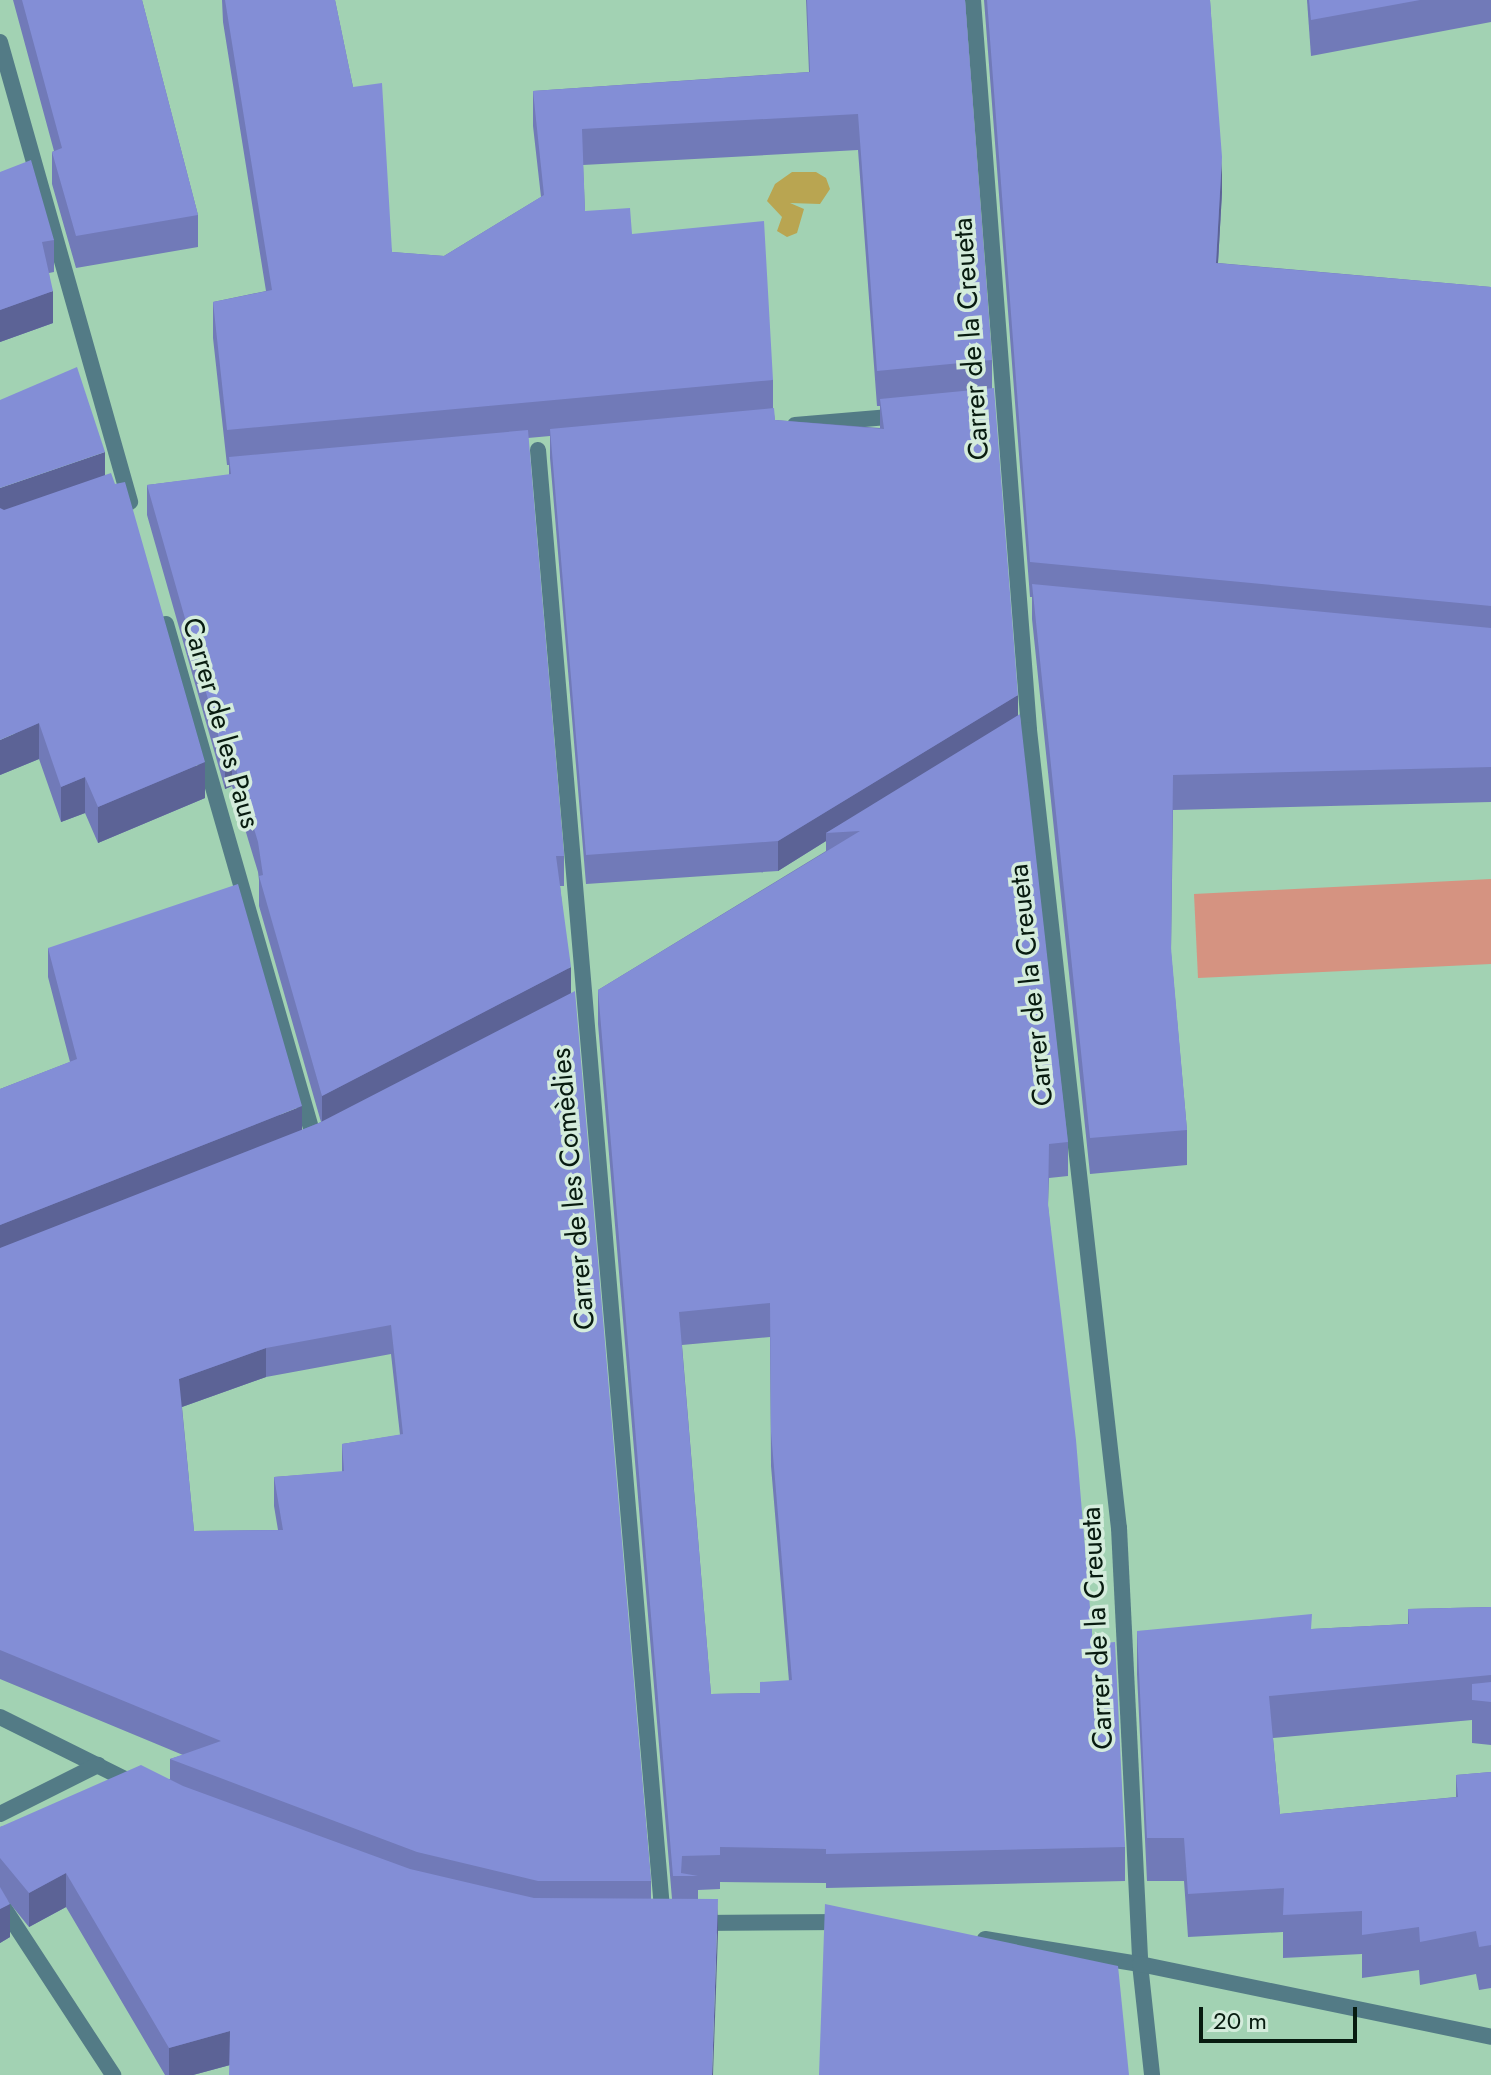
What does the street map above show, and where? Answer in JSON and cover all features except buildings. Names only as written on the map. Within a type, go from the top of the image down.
[{"type":"street","name":"Carrer de la Creueta","points":[[973,0],[993,407],[1026,607],[1022,734],[1119,1528],[1140,1964],[1152,2075]]},
{"type":"street","points":[[0,42],[136,522]]},
{"type":"street","points":[[769,428],[924,413]]},
{"type":"street","name":"Carrer de les Comèdies","points":[[538,450],[655,1923],[866,1922]]},
{"type":"street","name":"Carrer de les Paus","points":[[162,613],[314,1141]]},
{"type":"street","points":[[0,1717],[149,1790]]},
{"type":"street","points":[[0,1814],[98,1765]]},
{"type":"street","points":[[0,1902],[113,2075]]},
{"type":"street","points":[[973,1937],[1140,1964],[1491,2037]]},
{"type":"shaded area","points":[[792,172],[816,172],[826,178],[830,189],[820,204],[790,203],[804,209],[797,233],[787,237],[777,231],[782,217],[767,201],[775,184]]},
{"type":"shaded area","points":[[1491,879],[1491,964],[1198,978],[1194,894]]}]
